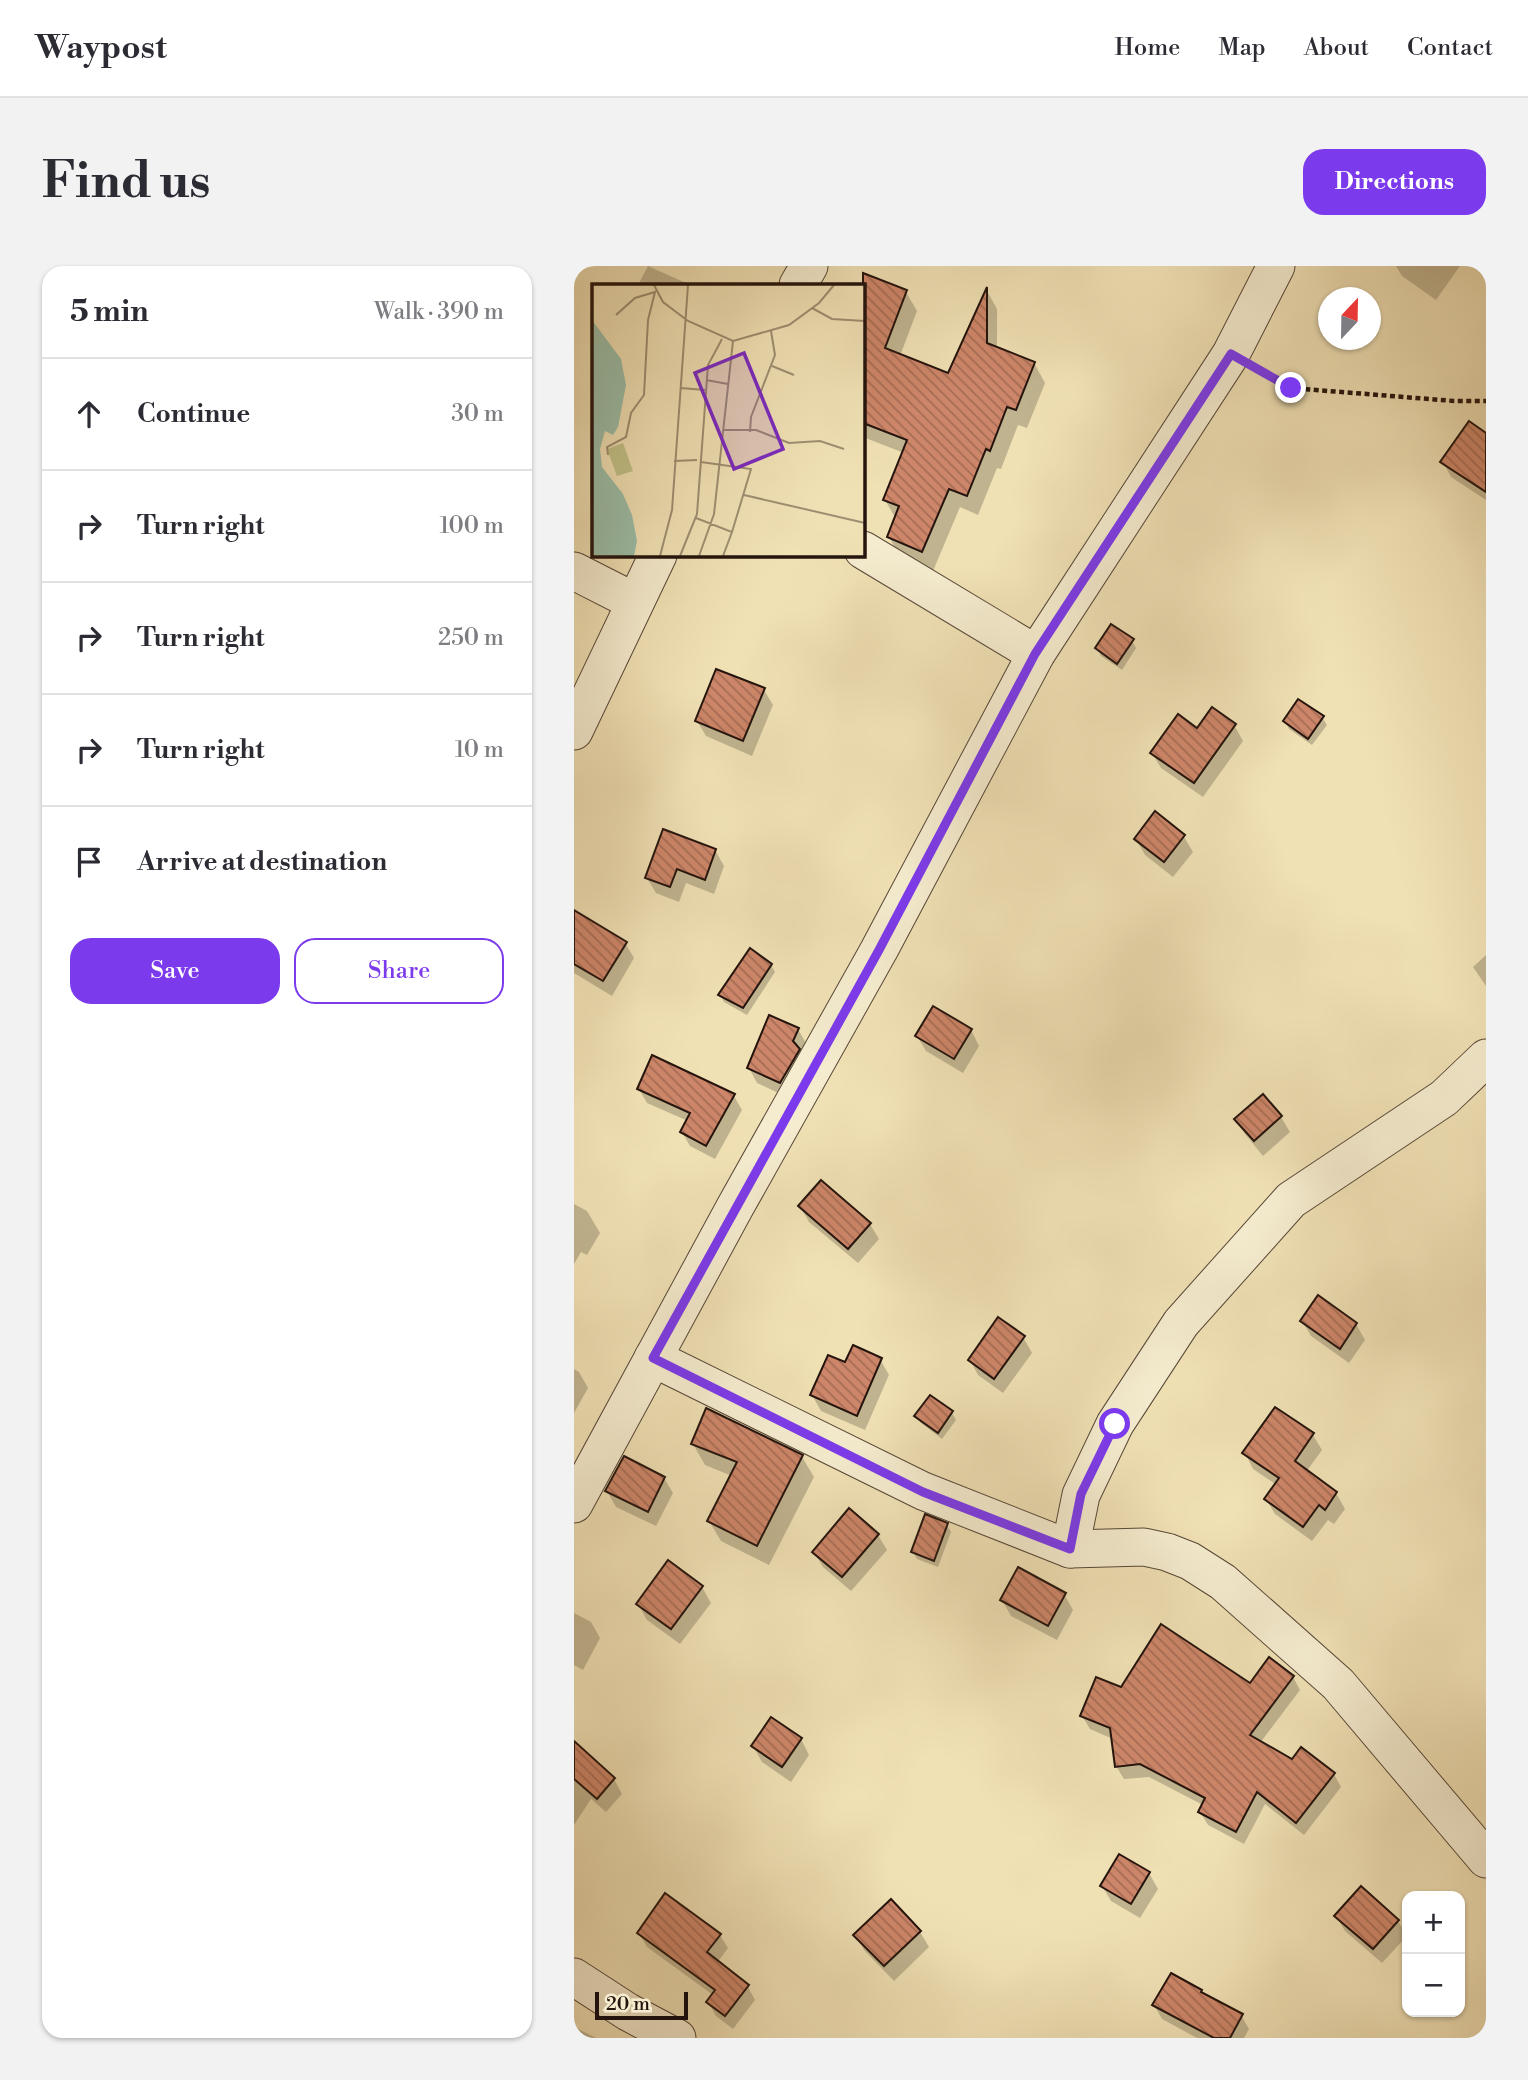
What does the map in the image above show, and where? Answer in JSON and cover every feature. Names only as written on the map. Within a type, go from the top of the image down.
[{"type":"street","points":[[800,284],[809,266]]},
{"type":"street","points":[[574,1504],[879,950],[1035,654],[1231,354],[1276,266]]},
{"type":"street","points":[[864,551],[1035,654]]},
{"type":"street","points":[[574,731],[658,556]]},
{"type":"street","points":[[574,571],[635,602]]},
{"type":"street","points":[[1070,1549],[1081,1494],[1115,1424],[1181,1323],[1291,1200],[1444,1098],[1486,1058]]},
{"type":"street","points":[[653,1358],[923,1492],[1070,1549],[1127,1546],[1167,1552],[1190,1561],[1223,1582],[1338,1684],[1486,1859]]},
{"type":"street","points":[[574,1978],[628,2012],[677,2038]]},
{"type":"path","points":[[1231,354],[1291,388],[1454,401],[1486,401]]},
{"type":"building","points":[[863,273],[907,290],[885,348],[948,373],[987,287],[987,343],[1035,362],[1016,410],[1007,407],[990,451],[986,449],[967,496],[949,489],[922,552],[887,537],[899,506],[883,500],[907,440],[864,423]]},
{"type":"building","points":[[1469,421],[1486,433],[1486,492],[1440,462]]},
{"type":"building","points":[[1111,624],[1134,639],[1117,664],[1095,648]]},
{"type":"building","points":[[716,669],[765,688],[743,741],[695,721]]},
{"type":"building","points":[[1298,699],[1324,716],[1308,739],[1283,721]]},
{"type":"building","points":[[1212,707],[1236,724],[1194,783],[1150,753],[1178,714],[1197,728]]},
{"type":"building","points":[[1155,811],[1185,835],[1164,862],[1134,839]]},
{"type":"building","points":[[663,829],[716,849],[705,880],[677,869],[670,887],[645,878]]},
{"type":"building","points":[[574,910],[627,942],[603,981],[574,964]]},
{"type":"building","points":[[750,948],[772,964],[743,1008],[718,995]]},
{"type":"building","points":[[933,1006],[972,1029],[954,1059],[915,1036]]},
{"type":"building","points":[[769,1015],[799,1028],[793,1041],[800,1049],[780,1083],[747,1068]]},
{"type":"building","points":[[652,1055],[735,1094],[706,1146],[680,1132],[690,1113],[637,1089]]},
{"type":"building","points":[[1263,1094],[1282,1116],[1254,1141],[1234,1119]]},
{"type":"building","points":[[821,1180],[871,1223],[848,1249],[798,1206]]},
{"type":"building","points":[[1318,1295],[1357,1323],[1340,1349],[1300,1321]]},
{"type":"building","points":[[998,1317],[1025,1336],[994,1379],[968,1360]]},
{"type":"building","points":[[853,1345],[882,1358],[857,1416],[810,1395],[828,1355],[845,1362]]},
{"type":"building","points":[[930,1395],[953,1411],[938,1433],[914,1416]]},
{"type":"building","points":[[1275,1407],[1314,1433],[1295,1461],[1337,1492],[1325,1510],[1319,1505],[1303,1527],[1264,1499],[1279,1478],[1242,1453]]},
{"type":"building","points":[[706,1408],[803,1455],[757,1546],[707,1521],[737,1462],[691,1444]]},
{"type":"building","points":[[624,1456],[665,1477],[648,1512],[605,1491]]},
{"type":"building","points":[[849,1508],[879,1534],[842,1577],[812,1552]]},
{"type":"building","points":[[925,1514],[948,1523],[934,1561],[911,1552]]},
{"type":"building","points":[[668,1560],[703,1586],[671,1629],[636,1604]]},
{"type":"building","points":[[1018,1567],[1066,1593],[1048,1626],[1000,1600]]},
{"type":"building","points":[[1161,1624],[1250,1683],[1269,1657],[1294,1676],[1250,1735],[1292,1759],[1301,1747],[1335,1773],[1296,1823],[1257,1792],[1236,1832],[1198,1812],[1205,1798],[1140,1764],[1115,1767],[1110,1728],[1080,1716],[1096,1677],[1121,1687]]},
{"type":"building","points":[[771,1717],[802,1738],[782,1767],[751,1746]]},
{"type":"building","points":[[574,1741],[615,1778],[597,1799],[574,1779]]},
{"type":"building","points":[[1119,1854],[1150,1872],[1131,1904],[1100,1886]]},
{"type":"building","points":[[1361,1886],[1399,1920],[1373,1949],[1334,1916]]},
{"type":"building","points":[[665,1893],[721,1934],[707,1952],[749,1985],[725,2016],[706,2002],[715,1990],[637,1933]]},
{"type":"building","points":[[891,1899],[921,1931],[884,1966],[853,1935]]},
{"type":"building","points":[[1171,1973],[1243,2014],[1230,2038],[1214,2038],[1152,2005]]},
{"type":"route","points":[[1115,1424],[1081,1494],[1070,1549],[923,1492],[653,1358],[879,950],[1035,654],[1231,354],[1291,388]]}]
